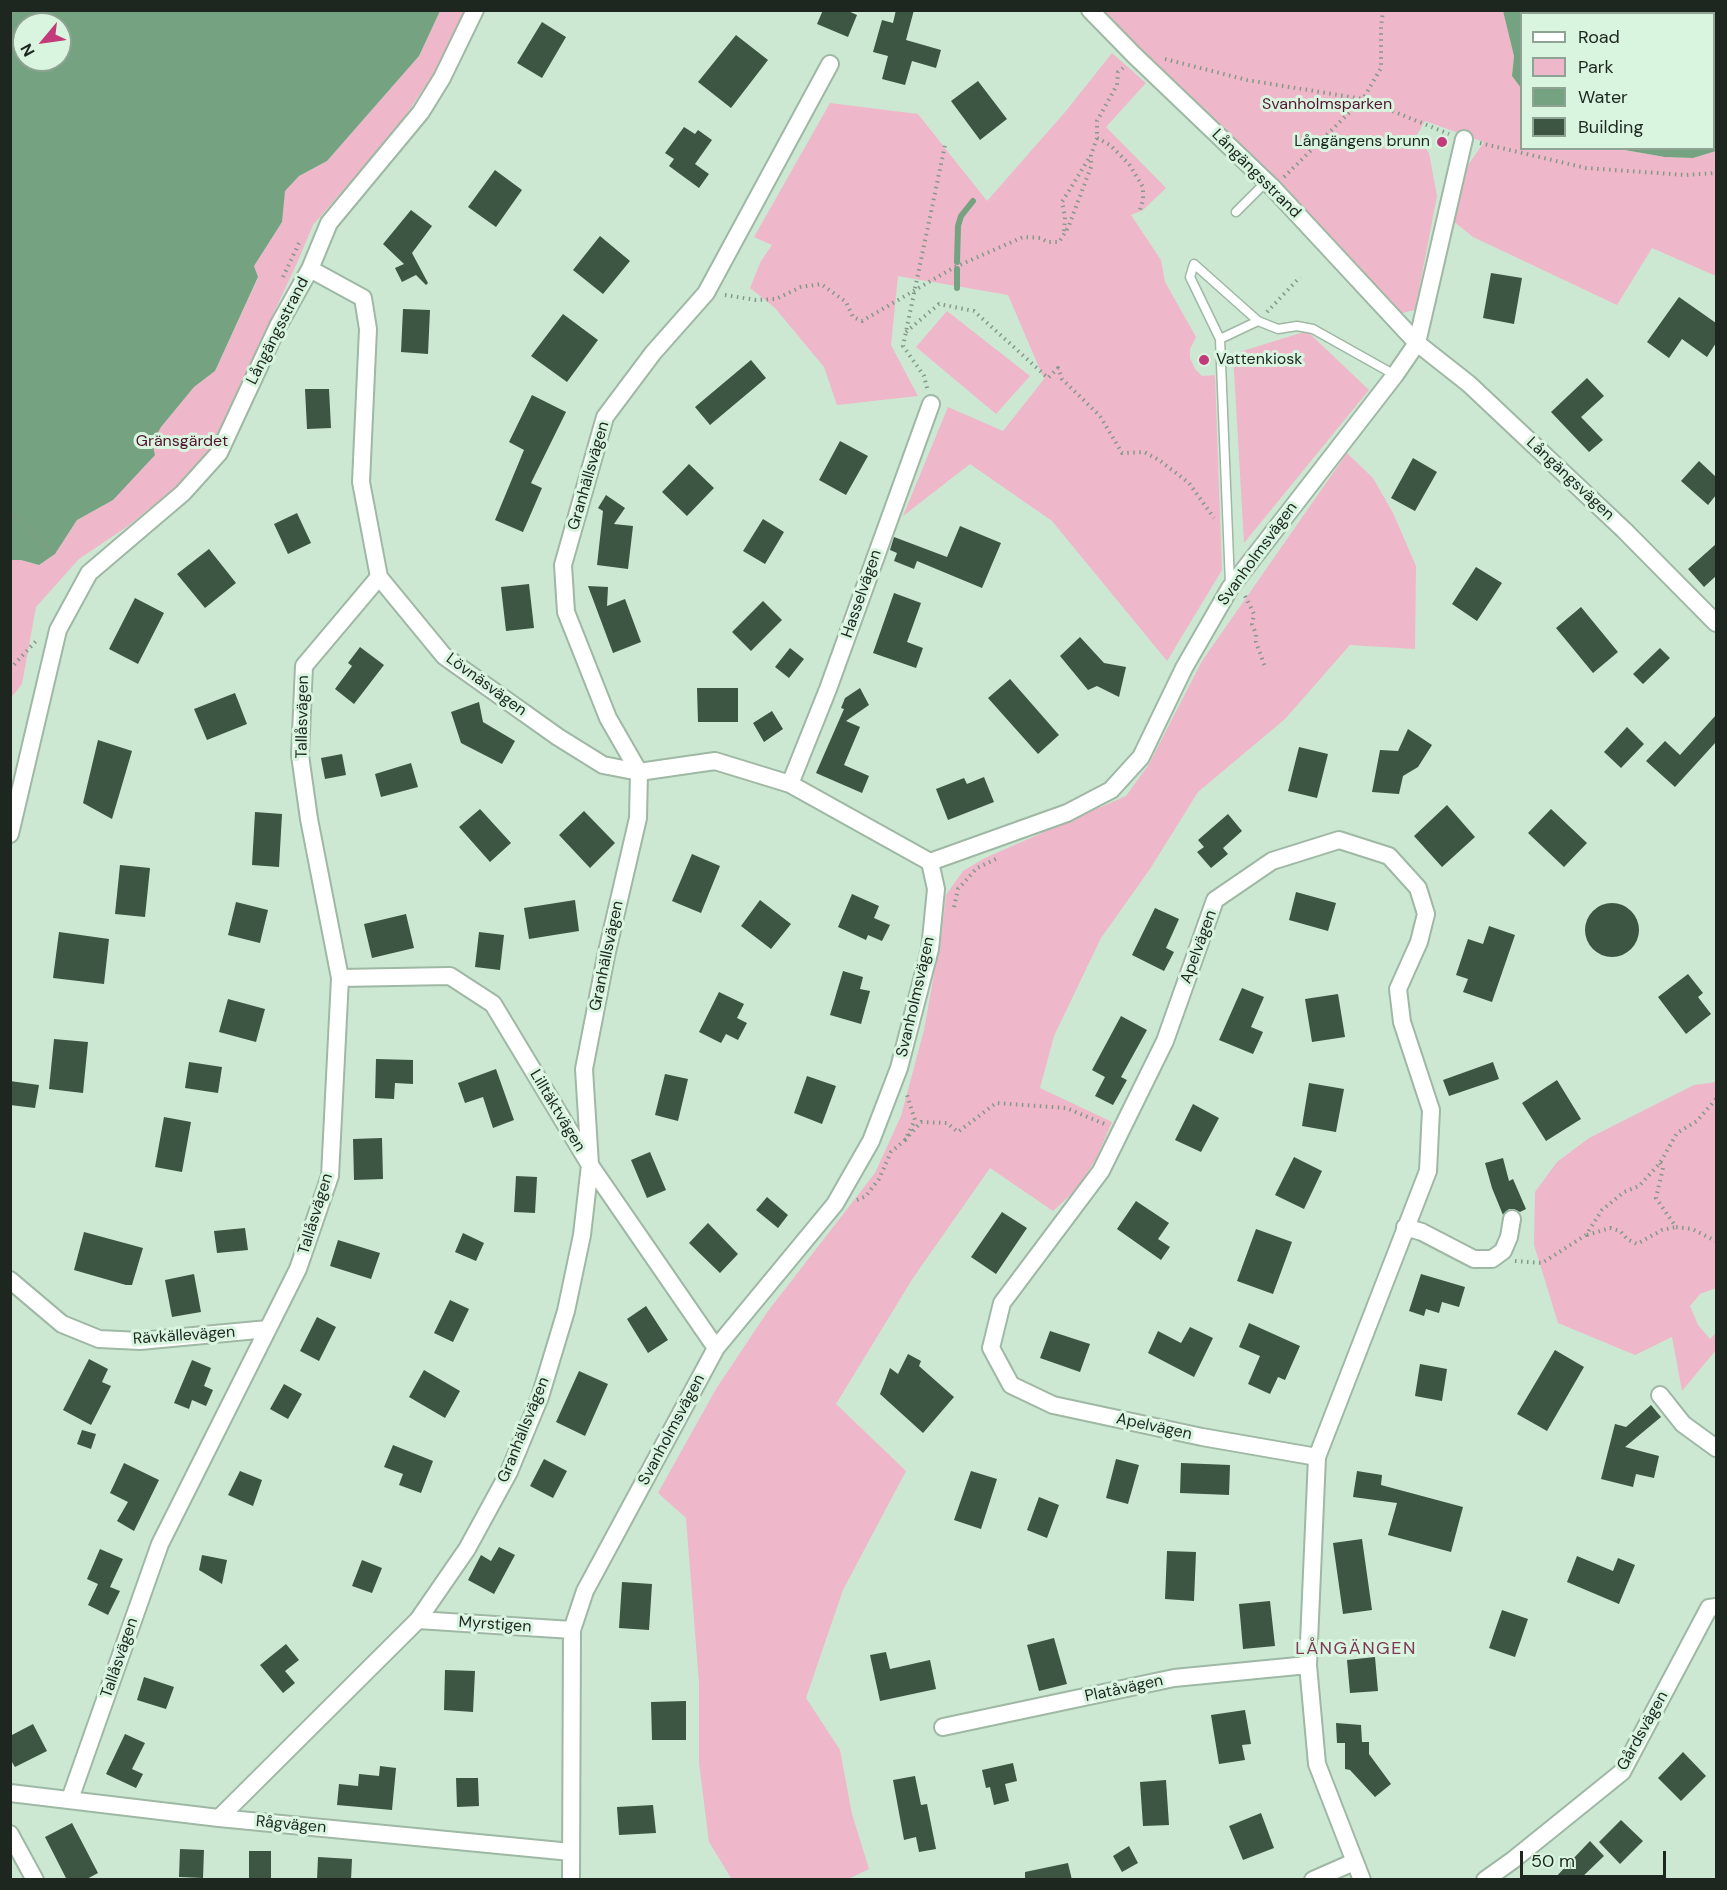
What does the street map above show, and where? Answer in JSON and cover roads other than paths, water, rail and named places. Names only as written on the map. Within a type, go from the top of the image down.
[{"type":"street","name":"Långängsstrand","points":[[10,834],[58,630],[89,573],[183,493],[219,453],[278,326],[310,269],[329,224],[421,112],[442,78],[475,10]]},
{"type":"street","name":"Långängsstrand","points":[[1090,10],[1269,185],[1417,343]]},
{"type":"street","name":"Granhällsvägen","points":[[219,1818],[418,1620],[467,1549],[509,1472],[540,1398],[566,1311],[582,1235],[590,1165],[584,1069],[606,957],[638,818],[639,772],[608,718],[566,612],[563,565],[605,417],[653,353],[706,293],[830,64]]},
{"type":"street","name":"Svanholmsvägen","points":[[571,1880],[572,1630],[585,1591],[716,1348],[835,1204],[871,1141],[899,1068],[930,949],[936,889],[930,862],[1067,813],[1111,790],[1141,757],[1184,668],[1417,343],[1464,139]]},
{"type":"street","name":"Lövnäsvägen","points":[[310,269],[363,298],[368,329],[361,482],[379,577],[444,656],[558,737],[603,765],[639,772],[715,761],[790,784],[930,862]]},
{"type":"street","name":"Långängsvägen","points":[[1417,343],[1469,384],[1619,525],[1716,623]]},
{"type":"street","name":"Hasselvägen","points":[[790,784],[828,689],[931,404]]},
{"type":"street","name":"Tallåsvägen","points":[[70,1799],[160,1544],[298,1269],[330,1176],[340,978],[309,819],[300,755],[304,666],[379,577]]},
{"type":"street","name":"Apelvägen","points":[[1317,1457],[1202,1437],[1053,1405],[1011,1385],[991,1348],[1002,1303],[1101,1171],[1166,1041],[1215,900],[1272,861],[1339,840],[1389,856],[1418,888],[1426,914],[1419,942],[1398,989],[1402,1022],[1431,1110],[1428,1171],[1317,1457],[1308,1665],[1317,1764],[1362,1880]]},
{"type":"street","name":"Lilltäktvägen","points":[[340,978],[450,976],[493,1004],[590,1165],[716,1348]]},
{"type":"street","points":[[1405,1227],[1422,1232],[1474,1259],[1492,1259],[1503,1251],[1509,1237],[1512,1219]]},
{"type":"street","name":"Rävkällevägen","points":[[10,1280],[62,1324],[99,1339],[140,1341],[268,1329]]},
{"type":"street","points":[[1660,1395],[1683,1424],[1716,1448]]},
{"type":"street","name":"Gårdsvägen","points":[[1485,1880],[1622,1772],[1709,1608],[1716,1607]]},
{"type":"street","name":"Myrstigen","points":[[418,1620],[572,1630]]},
{"type":"street","name":"Platåvägen","points":[[943,1727],[1174,1678],[1308,1665]]},
{"type":"street","name":"Rågvägen","points":[[10,1793],[219,1818],[571,1852]]},
{"type":"street","points":[[10,1834],[34,1880]]},
{"type":"street","points":[[1313,1880],[1354,1862]]},
{"type":"lane","points":[[1236,212],[1269,185]]},
{"type":"lane","points":[[1238,592],[1228,537],[1220,339],[1190,277],[1194,264],[1258,321],[1278,329],[1297,326],[1313,329],[1395,375]]},
{"type":"lane","points":[[1220,339],[1258,321]]},
{"type":"water","points":[[10,11],[440,11],[419,56],[327,161],[299,176],[285,191],[282,222],[254,266],[258,277],[215,371],[194,387],[161,427],[152,443],[155,455],[113,500],[77,520],[55,554],[39,565],[11,560]]},
{"type":"water","points":[[1503,11],[1716,11],[1716,151],[1693,158],[1665,157],[1625,150],[1715,150],[1715,12],[1520,12],[1520,87],[1512,76],[1514,56]]},
{"type":"waterway","points":[[957,262],[958,226],[961,216],[973,201]]},
{"type":"waterway","points":[[957,269],[957,288]]},
{"type":"place","name":"Långängens brunn","points":[[1442,142]]},
{"type":"place","name":"Vattenkiosk","points":[[1204,360]]},
{"type":"district","name":"LÅNGÄNGEN","points":[[1356,1649]]},
{"type":"park label","name":"Svanholmsparken","points":[[1327,105]]},
{"type":"park label","name":"Gränsgärdet","points":[[182,442]]}]
